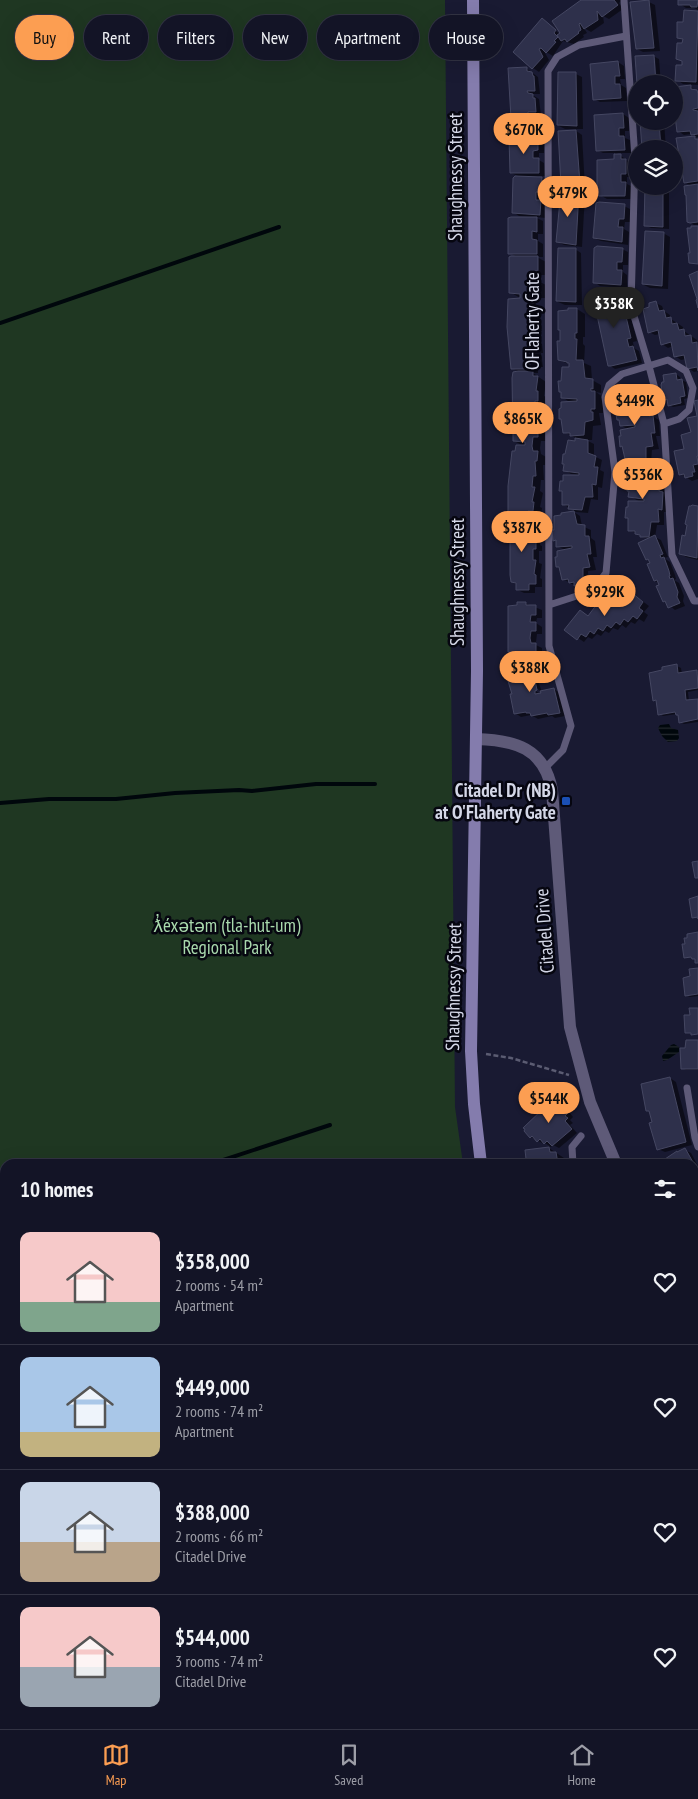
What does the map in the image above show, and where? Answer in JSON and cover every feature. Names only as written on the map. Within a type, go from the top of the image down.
[{"type":"main road","name":"Shaughnessy Street","points":[[473,0],[476,739],[471,1051],[480,1159]]},
{"type":"street","name":"Citadel Drive","points":[[476,739],[517,744],[528,750],[545,768],[550,778],[570,1027],[590,1102],[614,1159]]},
{"type":"lane","points":[[624,0],[635,158],[631,306],[664,424],[672,555],[694,601],[698,601]]},
{"type":"lane","name":"OFlaherty Gate","points":[[545,768],[563,750],[571,726],[549,646],[548,71],[557,57],[579,45],[626,36]]},
{"type":"lane","points":[[549,605],[592,591],[606,572],[615,472],[605,397],[609,384],[622,374],[668,360],[686,371],[693,388],[689,410],[679,419],[664,424]]},
{"type":"lane","points":[[687,1088],[698,1146]]},
{"type":"lane","points":[[573,1159],[572,1147],[581,1136]]},
{"type":"path","points":[[486,1054],[511,1058],[569,1074]]},
{"type":"green space","name":"ƛ̓éxətəm (tla-hut-um) Regional Park","points":[[0,0],[445,0],[445,15],[429,15],[429,60],[446,60],[455,1107],[462,1159],[0,1159]]},
{"type":"shaded area","points":[[669,724],[671,728],[678,730],[679,738],[677,741],[668,742],[658,728],[660,725]]},
{"type":"shaded area","points":[[674,1044],[679,1047],[679,1052],[663,1061],[662,1056]]},
{"type":"building","points":[[581,0],[614,0],[618,5],[602,17],[597,11],[598,20],[584,29],[580,23],[581,30],[579,33],[567,42],[565,39],[561,41],[557,35],[560,33],[552,21]]},
{"type":"building","points":[[649,0],[654,48],[636,49],[630,2]]},
{"type":"building","points":[[678,0],[698,0],[697,7],[678,5]]},
{"type":"building","points":[[684,10],[698,11],[696,82],[683,81],[683,75],[675,75],[676,65],[682,65],[682,61],[676,59],[677,43],[682,43],[683,39],[677,38],[677,22],[683,22]]},
{"type":"building","points":[[542,18],[556,30],[554,33],[558,37],[546,53],[541,48],[539,49],[543,57],[532,69],[513,52]]},
{"type":"building","points":[[654,55],[655,75],[636,75],[635,56]]},
{"type":"building","points":[[618,61],[620,76],[615,76],[615,84],[620,84],[621,98],[593,100],[590,64]]},
{"type":"building","points":[[527,67],[527,71],[532,72],[534,76],[535,91],[527,91],[533,94],[533,98],[535,98],[536,112],[528,112],[528,114],[534,115],[534,119],[536,119],[536,134],[512,135],[508,68]]},
{"type":"building","points":[[558,72],[576,72],[577,126],[557,125]]},
{"type":"building","points":[[691,85],[691,89],[697,90],[698,108],[693,110],[698,111],[698,134],[691,135],[690,131],[677,132],[677,130],[683,130],[683,86]]},
{"type":"building","points":[[623,113],[624,128],[619,128],[619,136],[624,136],[625,150],[596,151],[594,115]]},
{"type":"building","points":[[576,130],[580,184],[561,185],[558,131]]},
{"type":"building","points":[[641,130],[660,130],[660,140],[641,140]]},
{"type":"building","points":[[538,135],[538,150],[533,151],[533,158],[539,158],[539,173],[510,173],[509,138]]},
{"type":"building","points":[[695,136],[695,139],[698,139],[698,181],[684,183],[683,140],[676,140],[676,138]]},
{"type":"building","points":[[614,154],[621,154],[621,159],[626,159],[626,174],[621,174],[621,182],[626,182],[625,196],[599,196],[597,195],[597,160],[614,159]]},
{"type":"building","points":[[515,176],[542,177],[541,192],[536,192],[536,200],[541,200],[540,215],[512,213],[513,178]]},
{"type":"building","points":[[698,184],[698,222],[690,223],[687,222],[684,186]]},
{"type":"building","points":[[561,190],[579,191],[576,245],[556,242]]},
{"type":"building","points":[[645,195],[663,195],[663,227],[644,226]]},
{"type":"building","points":[[596,203],[625,204],[624,219],[619,219],[618,227],[623,227],[622,242],[593,238]]},
{"type":"building","points":[[537,217],[537,232],[532,231],[532,239],[537,240],[537,254],[508,254],[508,218]]},
{"type":"building","points":[[691,226],[698,226],[698,264],[689,263],[688,253],[690,253],[687,228],[691,228]]},
{"type":"building","points":[[645,231],[664,232],[662,286],[642,284]]},
{"type":"building","points":[[597,246],[623,248],[622,262],[617,262],[617,270],[622,270],[621,285],[593,283],[594,248]]},
{"type":"building","points":[[558,248],[576,248],[576,302],[556,301]]},
{"type":"building","points":[[538,256],[538,271],[532,271],[532,279],[538,279],[538,294],[527,294],[528,303],[533,303],[532,317],[534,327],[531,327],[531,338],[534,338],[535,349],[533,349],[533,353],[535,353],[535,363],[530,363],[530,369],[511,369],[507,327],[508,299],[520,298],[520,294],[509,293],[509,257]]},
{"type":"building","points":[[698,271],[698,308],[689,275]]},
{"type":"building","points":[[620,290],[623,304],[619,305],[621,313],[625,312],[631,338],[627,339],[629,347],[633,346],[637,360],[608,366],[592,298]]},
{"type":"building","points":[[656,301],[659,311],[664,310],[666,318],[671,317],[672,324],[677,323],[679,330],[684,329],[685,336],[691,335],[692,343],[697,342],[698,371],[697,367],[687,369],[684,355],[674,357],[671,342],[661,345],[658,330],[648,333],[643,309],[649,307],[649,303]]},
{"type":"building","points":[[568,308],[577,308],[577,333],[575,333],[575,339],[577,339],[576,360],[583,360],[585,378],[593,379],[593,389],[591,388],[591,391],[595,391],[595,409],[591,409],[593,420],[585,422],[584,435],[570,436],[570,433],[563,433],[561,419],[559,419],[559,409],[561,408],[561,402],[577,401],[577,399],[561,398],[558,381],[561,381],[562,367],[569,367],[569,363],[558,360],[557,341],[560,341],[558,311],[568,310]]},
{"type":"building","points":[[533,371],[533,376],[538,376],[536,391],[538,391],[538,401],[535,401],[535,412],[538,412],[536,427],[538,427],[538,437],[533,437],[532,446],[533,451],[538,451],[537,461],[535,461],[536,476],[533,476],[532,487],[535,487],[532,502],[534,502],[533,511],[528,511],[528,517],[508,514],[508,486],[512,451],[515,451],[516,445],[525,445],[525,442],[513,441],[512,378],[513,372]]},
{"type":"building","points":[[676,373],[677,380],[682,379],[685,396],[680,397],[681,403],[668,406],[667,399],[665,400],[663,397],[661,385],[664,382],[663,375]]},
{"type":"building","points":[[637,387],[640,404],[649,404],[649,416],[653,415],[655,433],[651,433],[653,446],[646,447],[646,460],[632,462],[632,459],[625,459],[622,446],[620,447],[619,436],[621,436],[620,430],[635,427],[635,425],[620,426],[615,409],[618,409],[618,395],[624,395],[624,392],[630,391],[629,388]]},
{"type":"building","points":[[698,400],[698,464],[693,465],[695,472],[692,472],[693,476],[685,478],[684,474],[679,475],[674,451],[684,449],[681,435],[691,432],[687,418],[697,416],[694,401]]},
{"type":"building","points":[[575,438],[588,440],[588,453],[596,456],[594,467],[598,467],[596,485],[592,484],[593,497],[585,497],[582,510],[568,509],[569,505],[562,505],[562,491],[559,491],[563,475],[579,475],[579,473],[563,471],[564,464],[562,464],[568,440],[575,441]]},
{"type":"building","points":[[639,464],[652,465],[653,478],[661,480],[659,491],[663,492],[662,510],[658,509],[659,522],[651,522],[649,537],[640,537],[640,535],[635,534],[635,531],[628,531],[628,518],[625,518],[628,501],[644,501],[644,499],[628,497],[629,491],[627,491],[627,480],[629,480],[631,466],[638,467]]},
{"type":"building","points":[[689,506],[698,506],[697,558],[679,554],[682,535],[685,536],[687,525],[685,524]]},
{"type":"building","points":[[574,511],[577,524],[585,525],[585,536],[589,536],[591,554],[587,554],[590,567],[583,568],[583,585],[574,586],[574,582],[569,583],[568,579],[562,580],[559,567],[556,567],[555,557],[557,557],[557,551],[572,548],[572,546],[556,547],[556,540],[553,541],[552,530],[554,530],[554,516]]},
{"type":"building","points":[[531,518],[531,524],[536,524],[534,541],[536,541],[536,549],[533,549],[533,560],[536,560],[534,574],[536,575],[536,584],[529,584],[529,590],[516,590],[516,583],[511,582],[510,575],[510,520]]},
{"type":"building","points":[[655,535],[663,554],[660,555],[661,558],[664,557],[670,579],[673,578],[680,603],[668,608],[665,601],[663,602],[656,586],[659,585],[657,580],[654,581],[647,564],[650,563],[648,559],[646,560],[638,543]]},
{"type":"building","points":[[631,592],[643,602],[639,608],[643,611],[637,619],[633,616],[628,622],[624,619],[620,625],[616,622],[611,628],[607,625],[603,631],[598,628],[594,634],[590,631],[586,637],[581,634],[577,640],[564,630],[580,610],[588,616],[597,604],[605,610],[614,598],[622,604]]},
{"type":"building","points":[[517,602],[526,602],[526,605],[536,605],[536,615],[531,615],[530,622],[536,622],[536,631],[531,631],[530,638],[531,643],[536,643],[536,653],[508,652],[508,606],[517,605]]},
{"type":"building","points":[[526,662],[527,667],[532,666],[537,690],[535,694],[554,688],[560,713],[531,716],[530,713],[526,712],[514,714],[510,694],[512,694],[508,681],[509,667]]},
{"type":"building","points":[[677,664],[678,673],[697,670],[698,688],[685,690],[686,700],[698,699],[698,719],[679,723],[678,715],[675,712],[658,715],[656,700],[653,701],[649,673],[662,670],[662,667]]},
{"type":"building","points":[[698,861],[698,878],[695,878],[692,862]]},
{"type":"building","points":[[698,896],[698,917],[692,918],[689,899]]},
{"type":"building","points":[[698,932],[698,963],[695,963],[695,959],[691,957],[684,958],[682,944],[685,944],[684,938],[687,938],[687,934]]},
{"type":"building","points":[[698,968],[698,994],[685,996],[683,978],[690,976],[689,969]]},
{"type":"building","points":[[689,1008],[698,1008],[698,1034],[691,1035],[691,1033],[685,1033],[684,1015],[690,1015]]},
{"type":"building","points":[[686,1040],[698,1040],[698,1069],[681,1069],[680,1048],[685,1048]]},
{"type":"building","points":[[670,1077],[686,1142],[657,1150],[649,1123],[652,1122],[649,1111],[646,1111],[641,1084]]},
{"type":"building","points":[[553,1097],[557,1099],[568,1113],[565,1116],[568,1118],[565,1121],[572,1129],[552,1146],[547,1141],[544,1144],[540,1139],[537,1142],[532,1136],[530,1138],[523,1128]]},
{"type":"building","points":[[549,1147],[550,1152],[556,1152],[557,1159],[526,1159],[525,1150]]},
{"type":"building","points":[[685,1148],[691,1159],[665,1159]]},
{"type":"waterway","points":[[0,323],[279,227]]},
{"type":"waterway","points":[[0,803],[49,799],[116,799],[175,793],[252,791],[316,784],[375,784]]},
{"type":"waterway","points":[[226,1159],[330,1125]]},
{"type":"place","name":"Citadel Dr (NB) at O'Flaherty Gate","points":[[566,801]]}]
